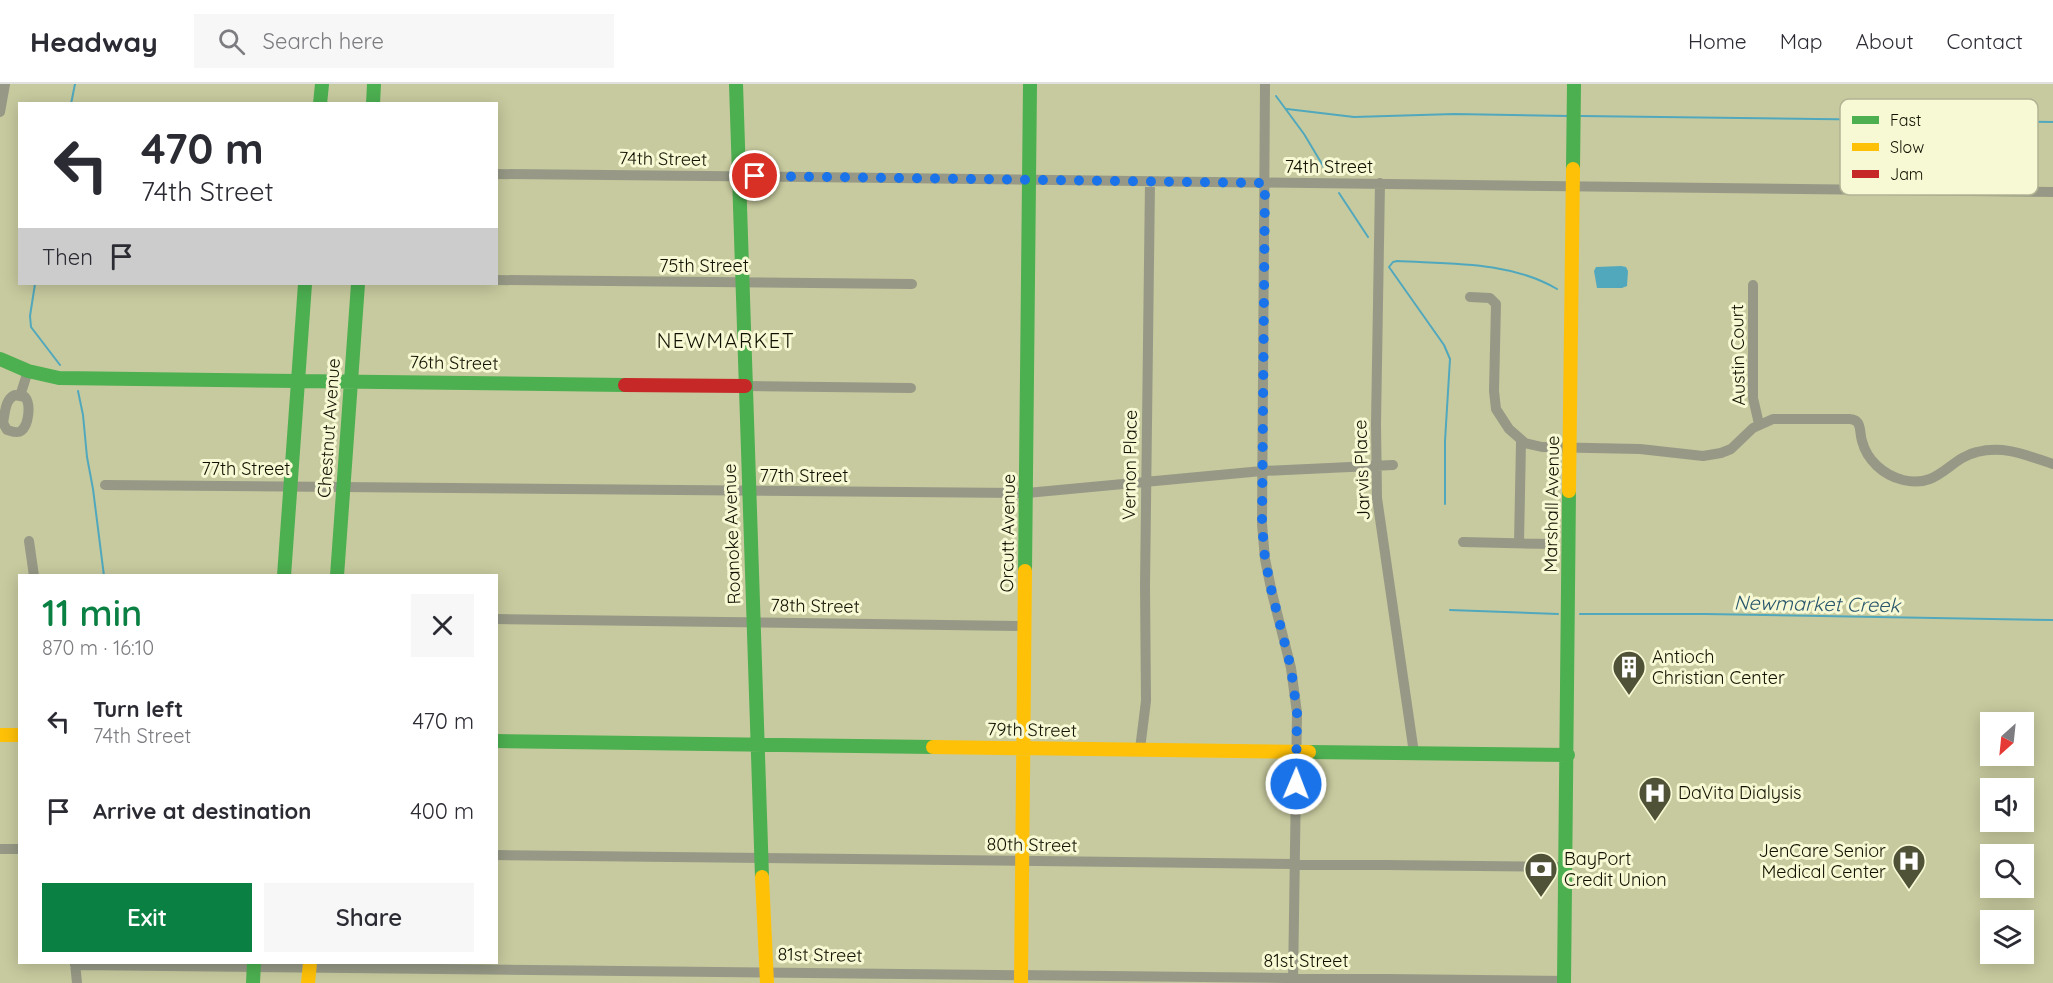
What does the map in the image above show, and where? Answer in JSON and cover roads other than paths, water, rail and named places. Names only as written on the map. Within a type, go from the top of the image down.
[{"type":"street","points":[[0,112],[5,84]]},
{"type":"street","points":[[320,102],[322,84]]},
{"type":"street","points":[[373,102],[374,84]]},
{"type":"street","name":"Roanoke Avenue","points":[[736,84],[761,859],[767,977]]},
{"type":"street","name":"Orcutt Avenue","points":[[1021,979],[1030,84]]},
{"type":"street","points":[[1265,84],[1262,524],[1265,559],[1291,668],[1297,713],[1293,980]]},
{"type":"street","name":"Marshall Avenue","points":[[1564,982],[1574,84]]},
{"type":"street","name":"74th Street","points":[[498,174],[1840,188]]},
{"type":"street","name":"Vernon Place","points":[[1140,749],[1146,701],[1150,181]]},
{"type":"street","name":"Jarvis Place","points":[[1380,183],[1377,498],[1414,753]]},
{"type":"street","name":"74th Street","points":[[2038,192],[2053,192]]},
{"type":"street","name":"75th Street","points":[[498,280],[912,284]]},
{"type":"street","name":"Chestnut Avenue","points":[[284,574],[306,285]]},
{"type":"street","name":"Chestnut Avenue","points":[[337,574],[358,285]]},
{"type":"street","name":"Austin Court","points":[[1753,285],[1753,398],[1759,424]]},
{"type":"street","points":[[1470,297],[1490,298],[1496,304],[1494,390],[1496,409],[1521,442],[1542,447],[1640,449],[1690,456],[1715,455],[1736,446],[1759,424],[1773,419],[1854,420],[1860,426],[1866,451],[1875,465],[1892,476],[1909,481],[1935,477],[1961,459],[1978,451],[2007,450],[2053,464]]},
{"type":"street","name":"76th Street","points":[[0,359],[28,371],[59,378],[910,388]]},
{"type":"street","points":[[20,396],[28,371]]},
{"type":"street","points":[[1519,543],[1521,442]]},
{"type":"street","points":[[2021,453],[2053,472]]},
{"type":"street","name":"77th Street","points":[[105,485],[1027,494],[1262,471],[1393,465]]},
{"type":"street","points":[[29,541],[34,574]]},
{"type":"street","points":[[1463,542],[1550,544]]},
{"type":"street","name":"78th Street","points":[[498,619],[1026,626]]},
{"type":"street","points":[[0,735],[18,735]]},
{"type":"street","name":"79th Street","points":[[498,741],[1568,755]]},
{"type":"street","points":[[0,849],[18,849]]},
{"type":"street","name":"80th Street","points":[[498,855],[1566,867]]},
{"type":"street","points":[[75,964],[77,983]]},
{"type":"street","name":"81st Street","points":[[75,964],[310,964],[767,977],[1564,982]]},
{"type":"street","points":[[253,983],[254,964]]},
{"type":"street","points":[[308,983],[310,964]]},
{"type":"water","points":[[1596,267],[1626,267],[1628,271],[1627,286],[1597,288],[1594,271]]},
{"type":"waterway","points":[[71,102],[75,84]]},
{"type":"waterway","name":"Newmarket Creek","points":[[1276,96],[1304,134],[1328,174]]},
{"type":"waterway","points":[[1287,109],[1354,117],[1454,114],[1568,116]]},
{"type":"waterway","points":[[1581,116],[1840,119]]},
{"type":"waterway","points":[[2038,122],[2053,122]]},
{"type":"waterway","name":"Newmarket Creek","points":[[1339,193],[1368,237]]},
{"type":"waterway","name":"Newmarket Creek","points":[[1445,504],[1445,441],[1450,359],[1444,345],[1389,267],[1397,261],[1479,266],[1519,273],[1557,289]]},
{"type":"waterway","points":[[35,285],[30,316],[31,327],[60,365]]},
{"type":"waterway","points":[[78,391],[104,574]]},
{"type":"waterway","name":"Newmarket Creek","points":[[1450,610],[1558,614]]},
{"type":"waterway","name":"Newmarket Creek","points":[[1580,614],[2053,620]]},
{"type":"place","name":"Antioch Christian Center","points":[[1629,696]]},
{"type":"place","name":"DaVita Dialysis","points":[[1655,822]]},
{"type":"place","name":"JenCare Senior Medical Center","points":[[1909,890]]},
{"type":"place","name":"BayPort Credit Union","points":[[1541,898]]},
{"type":"district","name":"NEWMARKET","points":[[726,341]]}]
